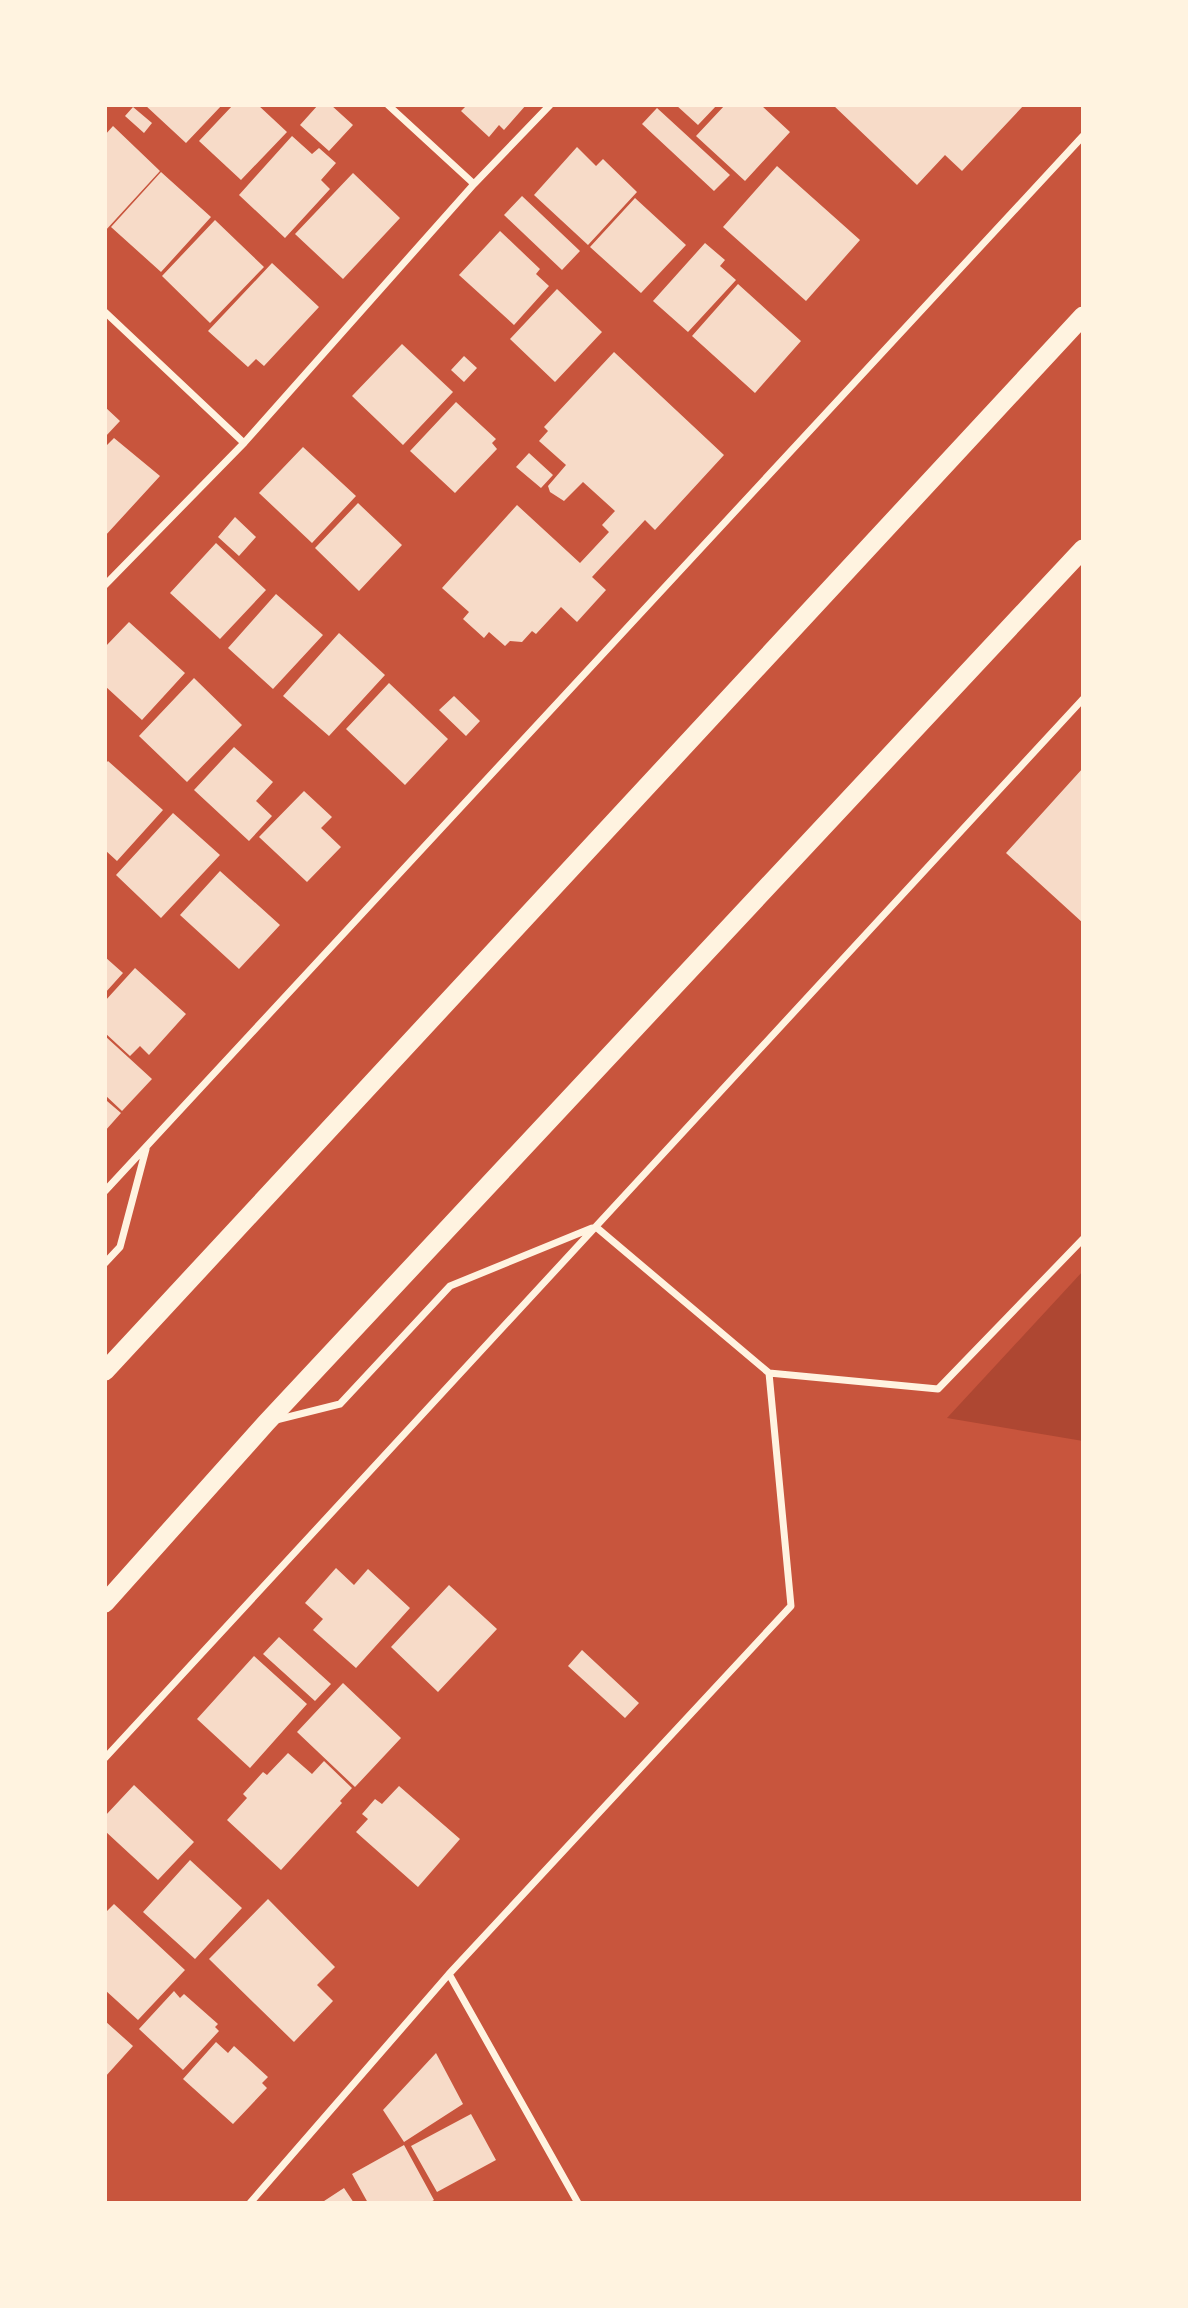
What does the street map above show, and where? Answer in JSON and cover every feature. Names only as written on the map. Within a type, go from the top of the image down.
[{"type":"highway","points":[[105,1371],[1083,316]]},
{"type":"highway","points":[[105,1603],[266,1423],[1083,549]]},
{"type":"street","points":[[388,105],[474,184]]},
{"type":"street","points":[[105,585],[244,443],[474,184],[550,105]]},
{"type":"street","points":[[105,1191],[1083,136]]},
{"type":"street","points":[[105,312],[244,443]]},
{"type":"street","points":[[105,1758],[1083,699]]},
{"type":"street","points":[[105,1263],[120,1247],[148,1145]]},
{"type":"street","points":[[266,1423],[340,1404],[450,1286],[596,1227]]},
{"type":"street","points":[[596,1227],[769,1373],[938,1389],[1083,1238]]},
{"type":"street","points":[[250,2203],[449,1974],[791,1606],[769,1373]]},
{"type":"street","points":[[449,1974],[578,2203]]},
{"type":"shaded area","points":[[1083,1271],[1083,1441],[947,1418]]},
{"type":"building","points":[[145,105],[222,105],[186,143]]},
{"type":"building","points":[[233,105],[258,105],[287,132],[241,180],[199,141]]},
{"type":"building","points":[[318,105],[331,105],[353,125],[329,151],[300,125]]},
{"type":"building","points":[[467,105],[526,105],[504,130],[499,125],[489,137],[461,111]]},
{"type":"building","points":[[676,105],[717,105],[698,125]]},
{"type":"building","points":[[725,105],[761,105],[790,132],[745,181],[696,136]]},
{"type":"building","points":[[833,105],[1024,105],[962,171],[945,155],[917,185]]},
{"type":"building","points":[[133,107],[152,123],[144,133],[125,116]]},
{"type":"building","points":[[657,108],[730,175],[714,191],[642,124]]},
{"type":"building","points":[[113,126],[160,171],[105,231],[105,135]]},
{"type":"building","points":[[292,136],[312,154],[319,148],[336,163],[321,180],[330,189],[285,238],[239,195]]},
{"type":"building","points":[[577,147],[596,166],[603,159],[637,192],[588,245],[534,195]]},
{"type":"building","points":[[777,166],[860,240],[806,301],[723,227]]},
{"type":"building","points":[[161,172],[211,217],[161,272],[111,227]]},
{"type":"building","points":[[353,173],[400,218],[343,279],[295,234]]},
{"type":"building","points":[[522,196],[580,251],[562,270],[504,215]]},
{"type":"building","points":[[635,198],[686,245],[641,293],[590,247]]},
{"type":"building","points":[[215,220],[264,267],[210,323],[162,276]]},
{"type":"building","points":[[500,231],[540,269],[536,274],[549,286],[514,325],[459,275]]},
{"type":"building","points":[[705,243],[725,260],[720,266],[736,280],[688,332],[653,301]]},
{"type":"building","points":[[272,263],[319,307],[264,366],[256,359],[248,367],[208,331]]},
{"type":"building","points":[[738,284],[801,341],[755,393],[692,336]]},
{"type":"building","points":[[557,289],[602,332],[555,382],[510,339]]},
{"type":"building","points":[[402,344],[453,392],[403,445],[352,396]]},
{"type":"building","points":[[614,352],[724,455],[655,530],[645,520],[592,577],[606,590],[577,622],[561,607],[536,634],[532,631],[522,642],[510,641],[505,646],[489,632],[484,638],[463,619],[469,612],[442,588],[517,505],[580,563],[609,532],[602,525],[615,511],[583,482],[564,501],[550,492],[548,486],[566,465],[539,441],[548,431],[544,427]]},
{"type":"building","points":[[464,356],[477,368],[464,382],[451,370]]},
{"type":"building","points":[[456,402],[496,439],[492,443],[497,449],[455,493],[410,451]]},
{"type":"building","points":[[105,407],[120,421],[105,437]]},
{"type":"building","points":[[114,438],[160,476],[105,536],[105,447]]},
{"type":"building","points":[[303,447],[356,496],[312,543],[259,493]]},
{"type":"building","points":[[529,453],[553,475],[541,488],[516,467]]},
{"type":"building","points":[[358,503],[402,545],[359,591],[315,548]]},
{"type":"building","points":[[235,517],[256,537],[239,556],[218,537]]},
{"type":"building","points":[[216,543],[266,590],[220,639],[170,593]]},
{"type":"building","points":[[276,594],[323,635],[273,689],[228,648]]},
{"type":"building","points":[[129,622],[185,673],[142,720],[105,686],[105,647]]},
{"type":"building","points":[[339,633],[385,675],[329,736],[283,696]]},
{"type":"building","points":[[194,678],[242,725],[187,782],[139,736]]},
{"type":"building","points":[[389,683],[448,739],[405,785],[346,729]]},
{"type":"building","points":[[454,696],[480,721],[466,736],[439,710]]},
{"type":"building","points":[[234,747],[273,782],[256,801],[272,816],[249,841],[194,790]]},
{"type":"building","points":[[108,761],[163,810],[117,861],[105,850],[105,764]]},
{"type":"building","points":[[1083,768],[1083,923],[1006,853]]},
{"type":"building","points":[[304,791],[332,817],[321,828],[341,847],[307,882],[259,837]]},
{"type":"building","points":[[173,813],[220,855],[161,918],[116,875]]},
{"type":"building","points":[[220,871],[280,925],[239,969],[180,915]]},
{"type":"building","points":[[105,957],[123,973],[105,993]]},
{"type":"building","points":[[135,968],[186,1014],[149,1055],[140,1046],[130,1056],[105,1033],[105,1001]]},
{"type":"building","points":[[105,1036],[152,1079],[122,1111],[105,1095]]},
{"type":"building","points":[[107,1101],[121,1113],[105,1131],[105,1104]]},
{"type":"building","points":[[336,1568],[354,1585],[368,1569],[410,1608],[356,1668],[313,1630],[323,1619],[305,1603]]},
{"type":"building","points":[[449,1585],[497,1629],[438,1692],[391,1647]]},
{"type":"building","points":[[279,1637],[331,1684],[315,1701],[263,1654]]},
{"type":"building","points":[[582,1650],[639,1703],[625,1718],[568,1666]]},
{"type":"building","points":[[254,1656],[307,1704],[250,1768],[197,1719]]},
{"type":"building","points":[[343,1683],[401,1738],[355,1787],[297,1732]]},
{"type":"building","points":[[288,1753],[312,1774],[324,1761],[352,1788],[340,1801],[342,1803],[281,1870],[227,1820],[247,1798],[243,1794],[263,1772],[267,1775]]},
{"type":"building","points":[[134,1785],[194,1842],[158,1880],[105,1831],[105,1816]]},
{"type":"building","points":[[399,1786],[460,1839],[418,1887],[356,1832],[368,1819],[362,1814],[375,1799],[382,1804]]},
{"type":"building","points":[[190,1860],[242,1908],[195,1959],[143,1912]]},
{"type":"building","points":[[268,1899],[335,1967],[317,1985],[333,2001],[294,2042],[209,1959]]},
{"type":"building","points":[[114,1904],[185,1970],[138,2020],[105,1990],[105,1909],[107,1911]]},
{"type":"building","points":[[174,1991],[180,1998],[184,1994],[218,2024],[215,2027],[219,2031],[183,2070],[139,2029]]},
{"type":"building","points":[[105,2021],[133,2046],[105,2077]]},
{"type":"building","points":[[216,2042],[228,2053],[234,2046],[268,2077],[262,2083],[267,2088],[233,2124],[183,2079]]},
{"type":"building","points":[[436,2053],[463,2104],[404,2142],[383,2110]]},
{"type":"building","points":[[471,2114],[496,2160],[437,2192],[411,2146]]},
{"type":"building","points":[[404,2145],[434,2200],[429,2203],[368,2203],[352,2174]]},
{"type":"building","points":[[344,2188],[354,2203],[321,2203]]}]
